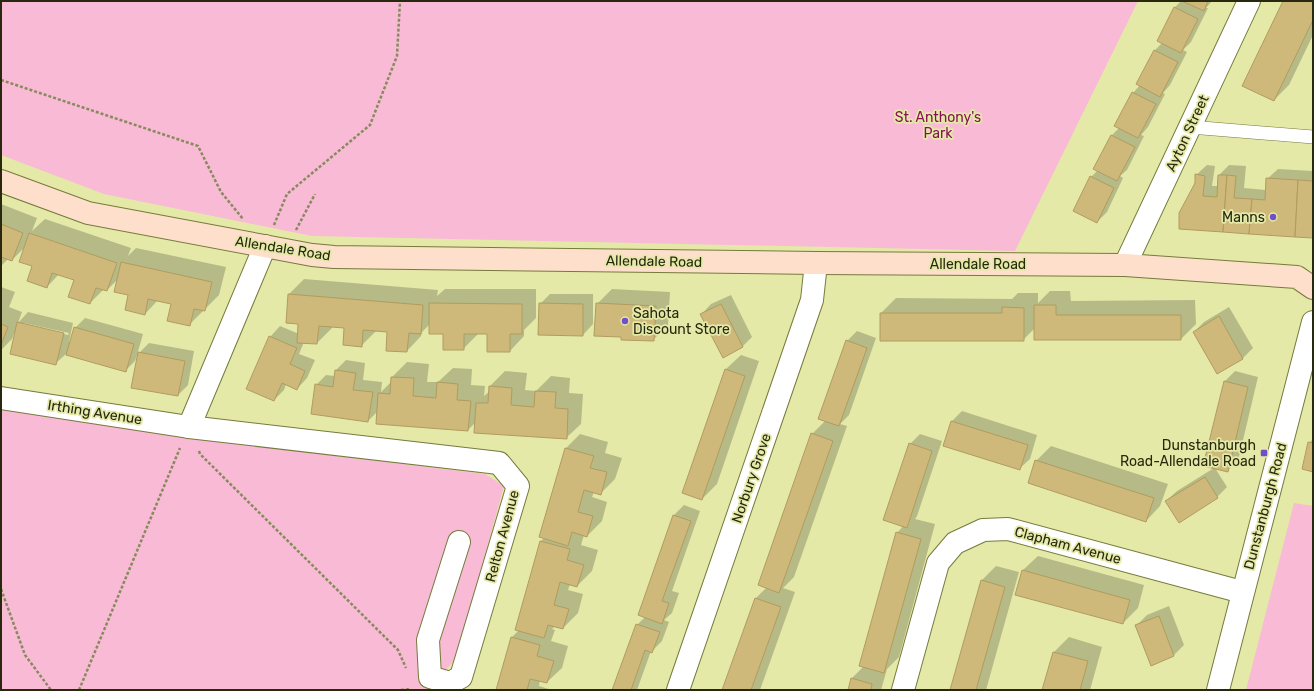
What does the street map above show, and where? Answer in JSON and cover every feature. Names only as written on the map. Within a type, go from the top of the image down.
[{"type":"main road","name":"Allendale Road","points":[[1,181],[88,213],[312,255],[334,257],[1125,265],[1297,277],[1313,288]]},
{"type":"street","name":"Ayton Street","points":[[1125,265],[1249,1]]},
{"type":"street","points":[[189,427],[265,246]]},
{"type":"street","name":"Norbury Grove","points":[[678,690],[812,300],[816,263]]},
{"type":"street","name":"Dunstanburgh Road","points":[[1218,690],[1242,592],[1313,322]]},
{"type":"street","name":"Irthing Avenue","points":[[1,398],[189,427]]},
{"type":"street","name":"Relton Avenue","points":[[189,427],[499,463],[518,486],[461,677],[450,683],[430,677],[428,640],[459,542]]},
{"type":"street","name":"Clapham Avenue","points":[[903,690],[938,563],[954,543],[983,530],[1008,529],[1242,592]]},
{"type":"lane","points":[[1190,127],[1312,134]]},
{"type":"path","points":[[1,80],[198,146],[221,192],[265,246],[287,194],[370,125],[397,56],[400,1]]},
{"type":"path","points":[[189,427],[200,454],[398,650],[406,669]]},
{"type":"path","points":[[79,690],[189,427]]},
{"type":"path","points":[[1,589],[25,654],[51,690]]},
{"type":"path","points":[[401,690],[415,689]]},
{"type":"green space","name":"St. Anthony's Park","points":[[1,1],[1138,1],[1015,251],[312,236],[104,194],[1,155]]},
{"type":"green space","points":[[1,406],[260,447],[485,474],[504,486],[456,659],[426,690],[1,690]]},
{"type":"green space","points":[[1294,503],[1313,506],[1313,690],[1246,690]]},
{"type":"building","points":[[1182,1],[1208,1],[1204,11]]},
{"type":"building","points":[[1283,1],[1313,1],[1313,20],[1274,101],[1242,86]]},
{"type":"building","points":[[1174,7],[1198,19],[1181,53],[1157,41]]},
{"type":"building","points":[[1154,50],[1178,62],[1160,97],[1136,84]]},
{"type":"building","points":[[1132,92],[1156,104],[1138,138],[1114,126]]},
{"type":"building","points":[[1111,135],[1135,147],[1117,181],[1093,169]]},
{"type":"building","points":[[1195,174],[1205,176],[1203,196],[1217,197],[1218,175],[1227,175],[1223,232],[1179,229],[1179,213],[1195,183]]},
{"type":"building","points":[[1227,175],[1236,176],[1234,198],[1252,199],[1249,234],[1223,232]]},
{"type":"building","points":[[1090,176],[1114,188],[1097,223],[1073,211]]},
{"type":"building","name":"Manns","points":[[1266,178],[1298,180],[1295,237],[1249,234],[1252,199],[1265,200]]},
{"type":"building","points":[[1298,180],[1313,181],[1313,238],[1295,237]]},
{"type":"building","points":[[1,224],[23,233],[12,261],[1,257]]},
{"type":"building","points":[[29,233],[117,263],[107,291],[96,288],[90,304],[68,297],[74,280],[52,273],[47,288],[27,281],[32,266],[19,262]]},
{"type":"building","points":[[121,262],[212,282],[205,311],[194,309],[190,326],[167,321],[171,304],[148,299],[145,315],[125,310],[128,295],[114,292]]},
{"type":"building","points":[[288,294],[423,305],[421,334],[409,333],[407,352],[386,351],[387,332],[363,330],[362,347],[343,345],[344,328],[319,326],[317,344],[297,343],[298,324],[286,323]]},
{"type":"building","points":[[429,303],[522,304],[522,334],[510,334],[510,352],[487,352],[487,334],[464,334],[464,350],[443,350],[443,334],[429,334]]},
{"type":"building","points":[[539,303],[583,304],[583,336],[538,335]]},
{"type":"building","name":"Sahota Discount Store","points":[[596,303],[656,306],[654,341],[621,340],[621,337],[594,336]]},
{"type":"building","points":[[721,304],[743,347],[723,358],[700,314]]},
{"type":"building","points":[[1034,305],[1056,305],[1056,315],[1181,315],[1181,340],[1034,340]]},
{"type":"building","points":[[1002,307],[1024,308],[1024,341],[880,341],[880,313],[1002,313]]},
{"type":"building","points":[[1219,316],[1243,359],[1217,374],[1193,332]]},
{"type":"building","points":[[17,322],[64,333],[56,365],[10,354]]},
{"type":"building","points":[[1,324],[8,327],[1,345]]},
{"type":"building","points":[[74,327],[134,344],[126,372],[66,355]]},
{"type":"building","points":[[269,336],[297,348],[290,364],[305,371],[297,390],[282,383],[274,401],[246,389]]},
{"type":"building","points":[[846,340],[867,348],[839,426],[818,419]]},
{"type":"building","points":[[138,352],[185,361],[178,396],[131,388]]},
{"type":"building","points":[[725,369],[745,376],[702,500],[682,493]]},
{"type":"building","points":[[335,370],[356,373],[353,390],[373,392],[368,422],[311,414],[315,384],[333,387]]},
{"type":"building","points":[[391,377],[414,378],[413,396],[436,398],[437,382],[458,384],[457,400],[471,401],[468,431],[376,424],[378,393],[390,394]]},
{"type":"building","points":[[1224,381],[1248,387],[1228,472],[1203,466]]},
{"type":"building","points":[[489,386],[512,388],[511,405],[534,407],[535,391],[556,392],[555,408],[568,409],[567,439],[474,433],[476,403],[488,403]]},
{"type":"building","points":[[951,421],[1028,445],[1020,470],[943,446]]},
{"type":"building","points":[[811,433],[833,441],[779,593],[758,585]]},
{"type":"building","points":[[1308,442],[1313,443],[1313,472],[1302,469]]},
{"type":"building","points":[[909,443],[932,451],[907,528],[883,520]]},
{"type":"building","points":[[565,448],[594,456],[590,468],[607,472],[601,495],[584,490],[578,512],[593,516],[587,537],[572,532],[568,546],[539,537]]},
{"type":"building","points":[[1035,460],[1154,498],[1146,522],[1028,483]]},
{"type":"building","points":[[1205,477],[1218,498],[1179,523],[1165,501]]},
{"type":"building","points":[[673,515],[691,521],[662,601],[669,603],[662,624],[638,615]]},
{"type":"building","points":[[896,532],[921,539],[884,673],[859,666]]},
{"type":"building","points":[[540,541],[570,549],[567,560],[584,565],[577,587],[560,582],[554,605],[569,609],[563,629],[548,625],[544,638],[515,630]]},
{"type":"building","points":[[1022,570],[1130,600],[1123,624],[1015,595]]},
{"type":"building","points":[[981,580],[1005,587],[976,690],[950,690]]},
{"type":"building","points":[[755,598],[781,607],[751,690],[722,690]]},
{"type":"building","points":[[1159,616],[1174,656],[1151,666],[1135,625]]},
{"type":"building","points":[[636,624],[660,632],[652,653],[645,650],[631,690],[612,690]]},
{"type":"building","points":[[511,637],[540,645],[537,656],[554,661],[547,683],[530,679],[527,690],[496,690]]},
{"type":"building","points":[[1053,652],[1088,661],[1080,690],[1042,690]]},
{"type":"building","points":[[851,678],[872,684],[871,690],[848,690]]},
{"type":"place","name":"Manns","points":[[1273,217]]},
{"type":"place","name":"Sahota Discount Store","points":[[625,321]]},
{"type":"place","name":"Dunstanburgh Road-Allendale Road","points":[[1264,453]]}]
